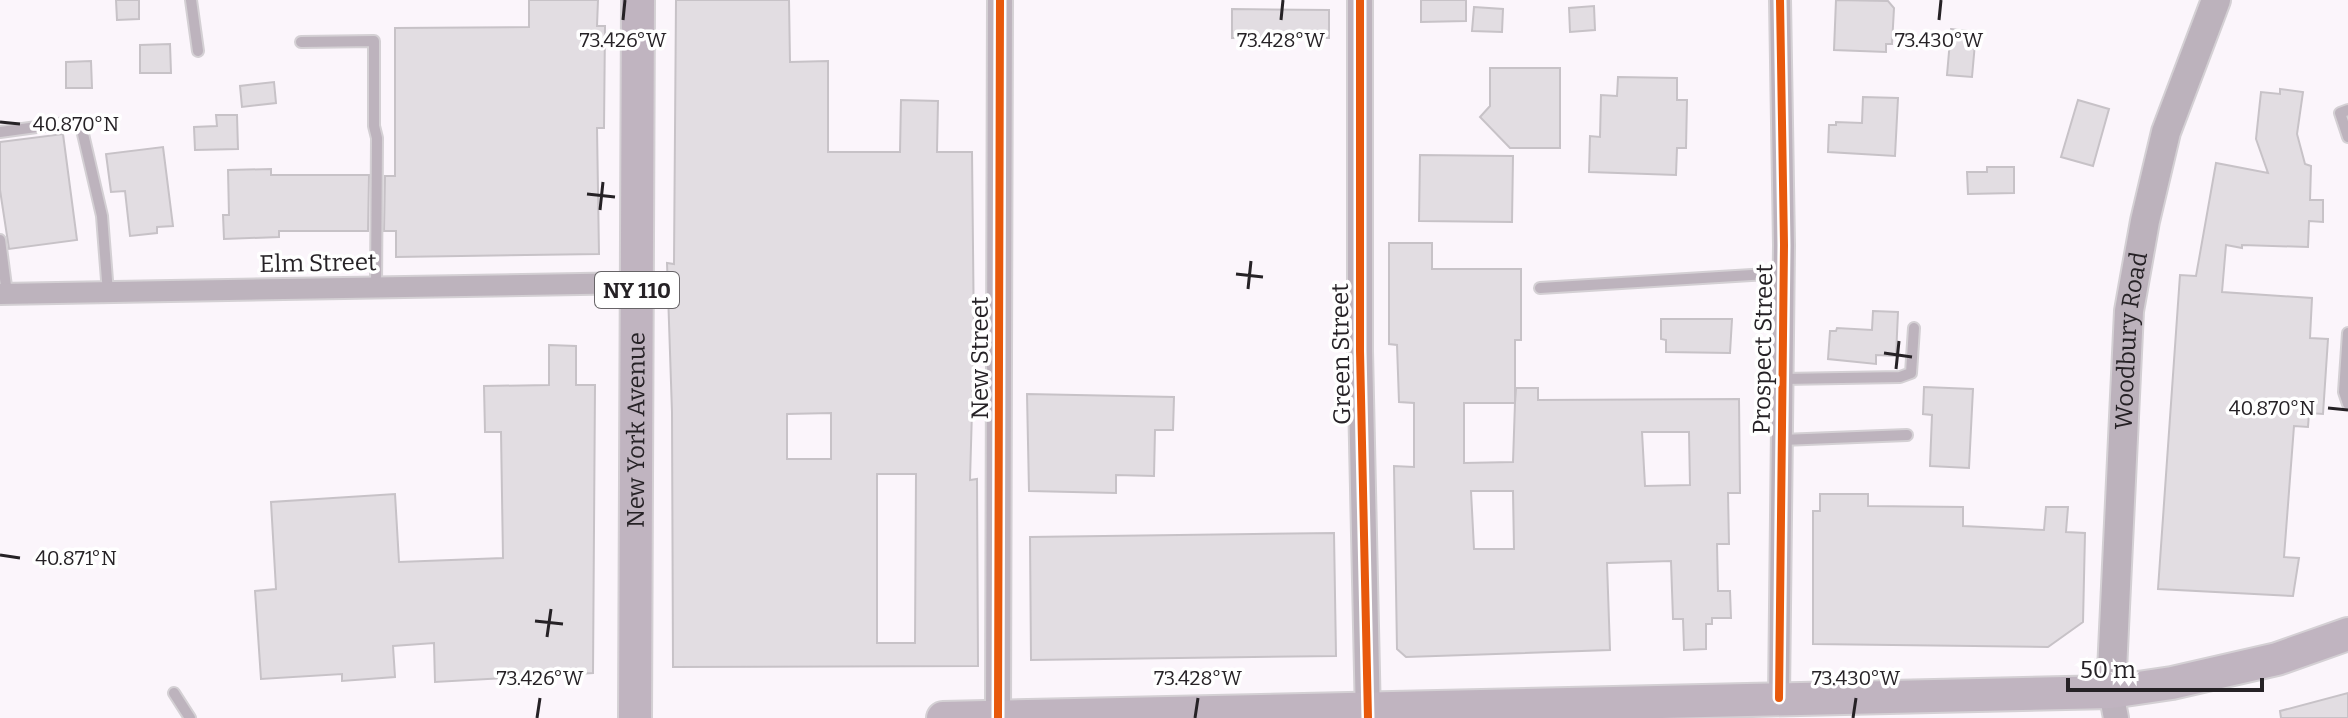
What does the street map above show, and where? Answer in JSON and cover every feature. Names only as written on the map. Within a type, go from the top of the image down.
[{"type":"main road","name":"New York Avenue","points":[[635,718],[638,0]]},
{"type":"main road","name":"Woodbury Road","points":[[2113,705],[2129,311],[2145,221],[2166,132],[2216,0]]},
{"type":"main road","points":[[943,718],[1368,713],[1779,698],[2113,705],[2172,683],[2277,659],[2348,634]]},
{"type":"street","name":"New Street","points":[[998,717],[1000,0]]},
{"type":"street","name":"Green Street","points":[[1360,0],[1360,351],[1368,713]]},
{"type":"street","name":"Prospect Street","points":[[1779,698],[1784,273],[1780,0]]},
{"type":"street","name":"Elm Street","points":[[4,294],[637,283]]},
{"type":"lane","points":[[191,0],[198,51]]},
{"type":"lane","points":[[301,42],[374,41],[376,288]]},
{"type":"lane","points":[[2348,110],[2340,113],[2348,137]]},
{"type":"lane","points":[[0,132],[80,121],[102,216],[108,293]]},
{"type":"lane","points":[[0,240],[4,294]]},
{"type":"lane","points":[[1540,288],[1784,273]]},
{"type":"lane","points":[[1783,379],[1900,377],[1911,373],[1914,328]]},
{"type":"lane","points":[[2348,333],[2344,392],[2348,404]]},
{"type":"lane","points":[[1782,440],[1907,435]]},
{"type":"lane","points":[[174,693],[190,718]]},
{"type":"building","points":[[116,0],[139,0],[139,19],[117,20]]},
{"type":"building","points":[[529,0],[598,0],[597,26],[605,26],[604,128],[597,128],[599,254],[396,257],[396,231],[384,231],[385,176],[395,176],[395,28],[529,27]]},
{"type":"building","points":[[676,0],[789,0],[790,62],[828,61],[828,152],[900,152],[901,100],[938,101],[937,152],[972,152],[974,342],[970,480],[977,479],[978,666],[673,667],[672,412],[667,263],[674,264]],"holes":[[[831,413],[831,459],[787,459],[787,414]],[[877,474],[916,474],[915,643],[877,643]]]},
{"type":"building","points":[[1421,0],[1466,0],[1466,21],[1421,22]]},
{"type":"building","points":[[1836,0],[1888,1],[1894,8],[1892,44],[1886,44],[1886,52],[1834,50]]},
{"type":"building","points":[[1594,6],[1595,30],[1570,32],[1569,8]]},
{"type":"building","points":[[1474,7],[1503,9],[1502,32],[1472,31]]},
{"type":"building","points":[[1232,9],[1329,10],[1329,38],[1232,38]]},
{"type":"building","points":[[1951,29],[1976,32],[1972,77],[1947,75]]},
{"type":"building","points":[[170,44],[171,73],[140,73],[140,45]]},
{"type":"building","points":[[91,61],[92,88],[66,88],[66,62]]},
{"type":"building","points":[[1490,68],[1560,68],[1560,148],[1510,148],[1480,117],[1490,106]]},
{"type":"building","points":[[1618,77],[1677,78],[1677,100],[1687,100],[1686,148],[1677,148],[1676,175],[1589,172],[1590,136],[1600,137],[1601,95],[1617,96]]},
{"type":"building","points":[[274,82],[276,103],[242,107],[240,86]]},
{"type":"building","points":[[2280,89],[2303,92],[2297,134],[2305,164],[2311,166],[2310,200],[2323,200],[2323,222],[2309,221],[2308,247],[2242,245],[2242,248],[2226,245],[2222,292],[2312,298],[2310,338],[2328,339],[2323,414],[2309,413],[2308,427],[2294,426],[2284,557],[2299,558],[2293,596],[2158,589],[2180,275],[2196,276],[2216,163],[2268,173],[2256,139],[2261,92],[2280,94]]},
{"type":"building","points":[[1863,97],[1898,98],[1895,156],[1828,152],[1829,125],[1836,125],[1836,122],[1862,123]]},
{"type":"building","points":[[2078,100],[2109,109],[2093,166],[2061,157]]},
{"type":"building","points":[[216,115],[237,115],[238,149],[195,150],[194,127],[217,126]]},
{"type":"building","points":[[63,134],[77,240],[9,249],[0,190],[0,142]]},
{"type":"building","points":[[163,147],[173,226],[157,227],[157,233],[130,236],[125,191],[111,192],[106,154]]},
{"type":"building","points":[[1420,155],[1513,156],[1512,222],[1419,221]]},
{"type":"building","points":[[1987,167],[2014,167],[2014,193],[1968,194],[1967,172],[1987,172]]},
{"type":"building","points":[[271,169],[271,175],[369,175],[368,231],[279,231],[279,237],[224,239],[223,215],[229,215],[228,170]]},
{"type":"building","points":[[1389,243],[1432,243],[1432,269],[1521,269],[1521,340],[1515,340],[1515,403],[1516,388],[1538,388],[1538,400],[1739,399],[1740,493],[1728,493],[1729,544],[1717,544],[1718,591],[1730,591],[1731,618],[1712,618],[1712,624],[1706,624],[1706,649],[1684,650],[1683,619],[1673,619],[1671,561],[1607,563],[1610,650],[1406,657],[1397,649],[1394,466],[1414,467],[1414,403],[1399,402],[1397,345],[1389,344]],"holes":[[[1464,403],[1515,403],[1513,462],[1464,463]],[[1642,432],[1689,432],[1690,485],[1645,486]],[[1471,491],[1513,491],[1514,549],[1474,549]]]},
{"type":"building","points":[[1873,311],[1898,312],[1896,356],[1876,355],[1876,364],[1828,359],[1830,331],[1837,328],[1872,330]]},
{"type":"building","points":[[1661,319],[1732,319],[1730,353],[1666,352],[1666,340],[1661,339]]},
{"type":"building","points":[[549,345],[576,346],[576,385],[595,385],[593,673],[435,682],[434,643],[393,646],[395,677],[342,681],[342,674],[261,679],[255,591],[276,589],[271,502],[395,494],[399,562],[503,558],[501,432],[485,432],[484,386],[549,385]]},
{"type":"building","points":[[1924,387],[1973,389],[1969,468],[1930,466],[1932,415],[1923,414]]},
{"type":"building","points":[[1027,394],[1174,397],[1173,430],[1155,430],[1154,476],[1116,475],[1116,493],[1029,491]]},
{"type":"building","points":[[1820,494],[1868,494],[1868,506],[1963,507],[1963,526],[2044,530],[2046,507],[2068,507],[2066,532],[2085,533],[2083,622],[2048,647],[1813,644],[1813,511],[1820,511]]},
{"type":"building","points":[[1334,533],[1336,656],[1031,660],[1030,537]]},
{"type":"building","points":[[2348,693],[2348,718],[2281,718],[2280,711]]},
{"type":"cycle path","points":[[998,718],[1000,0]]},
{"type":"cycle path","points":[[1360,0],[1360,351],[1368,718]]},
{"type":"cycle path","points":[[1779,698],[1784,245],[1780,0]]}]
